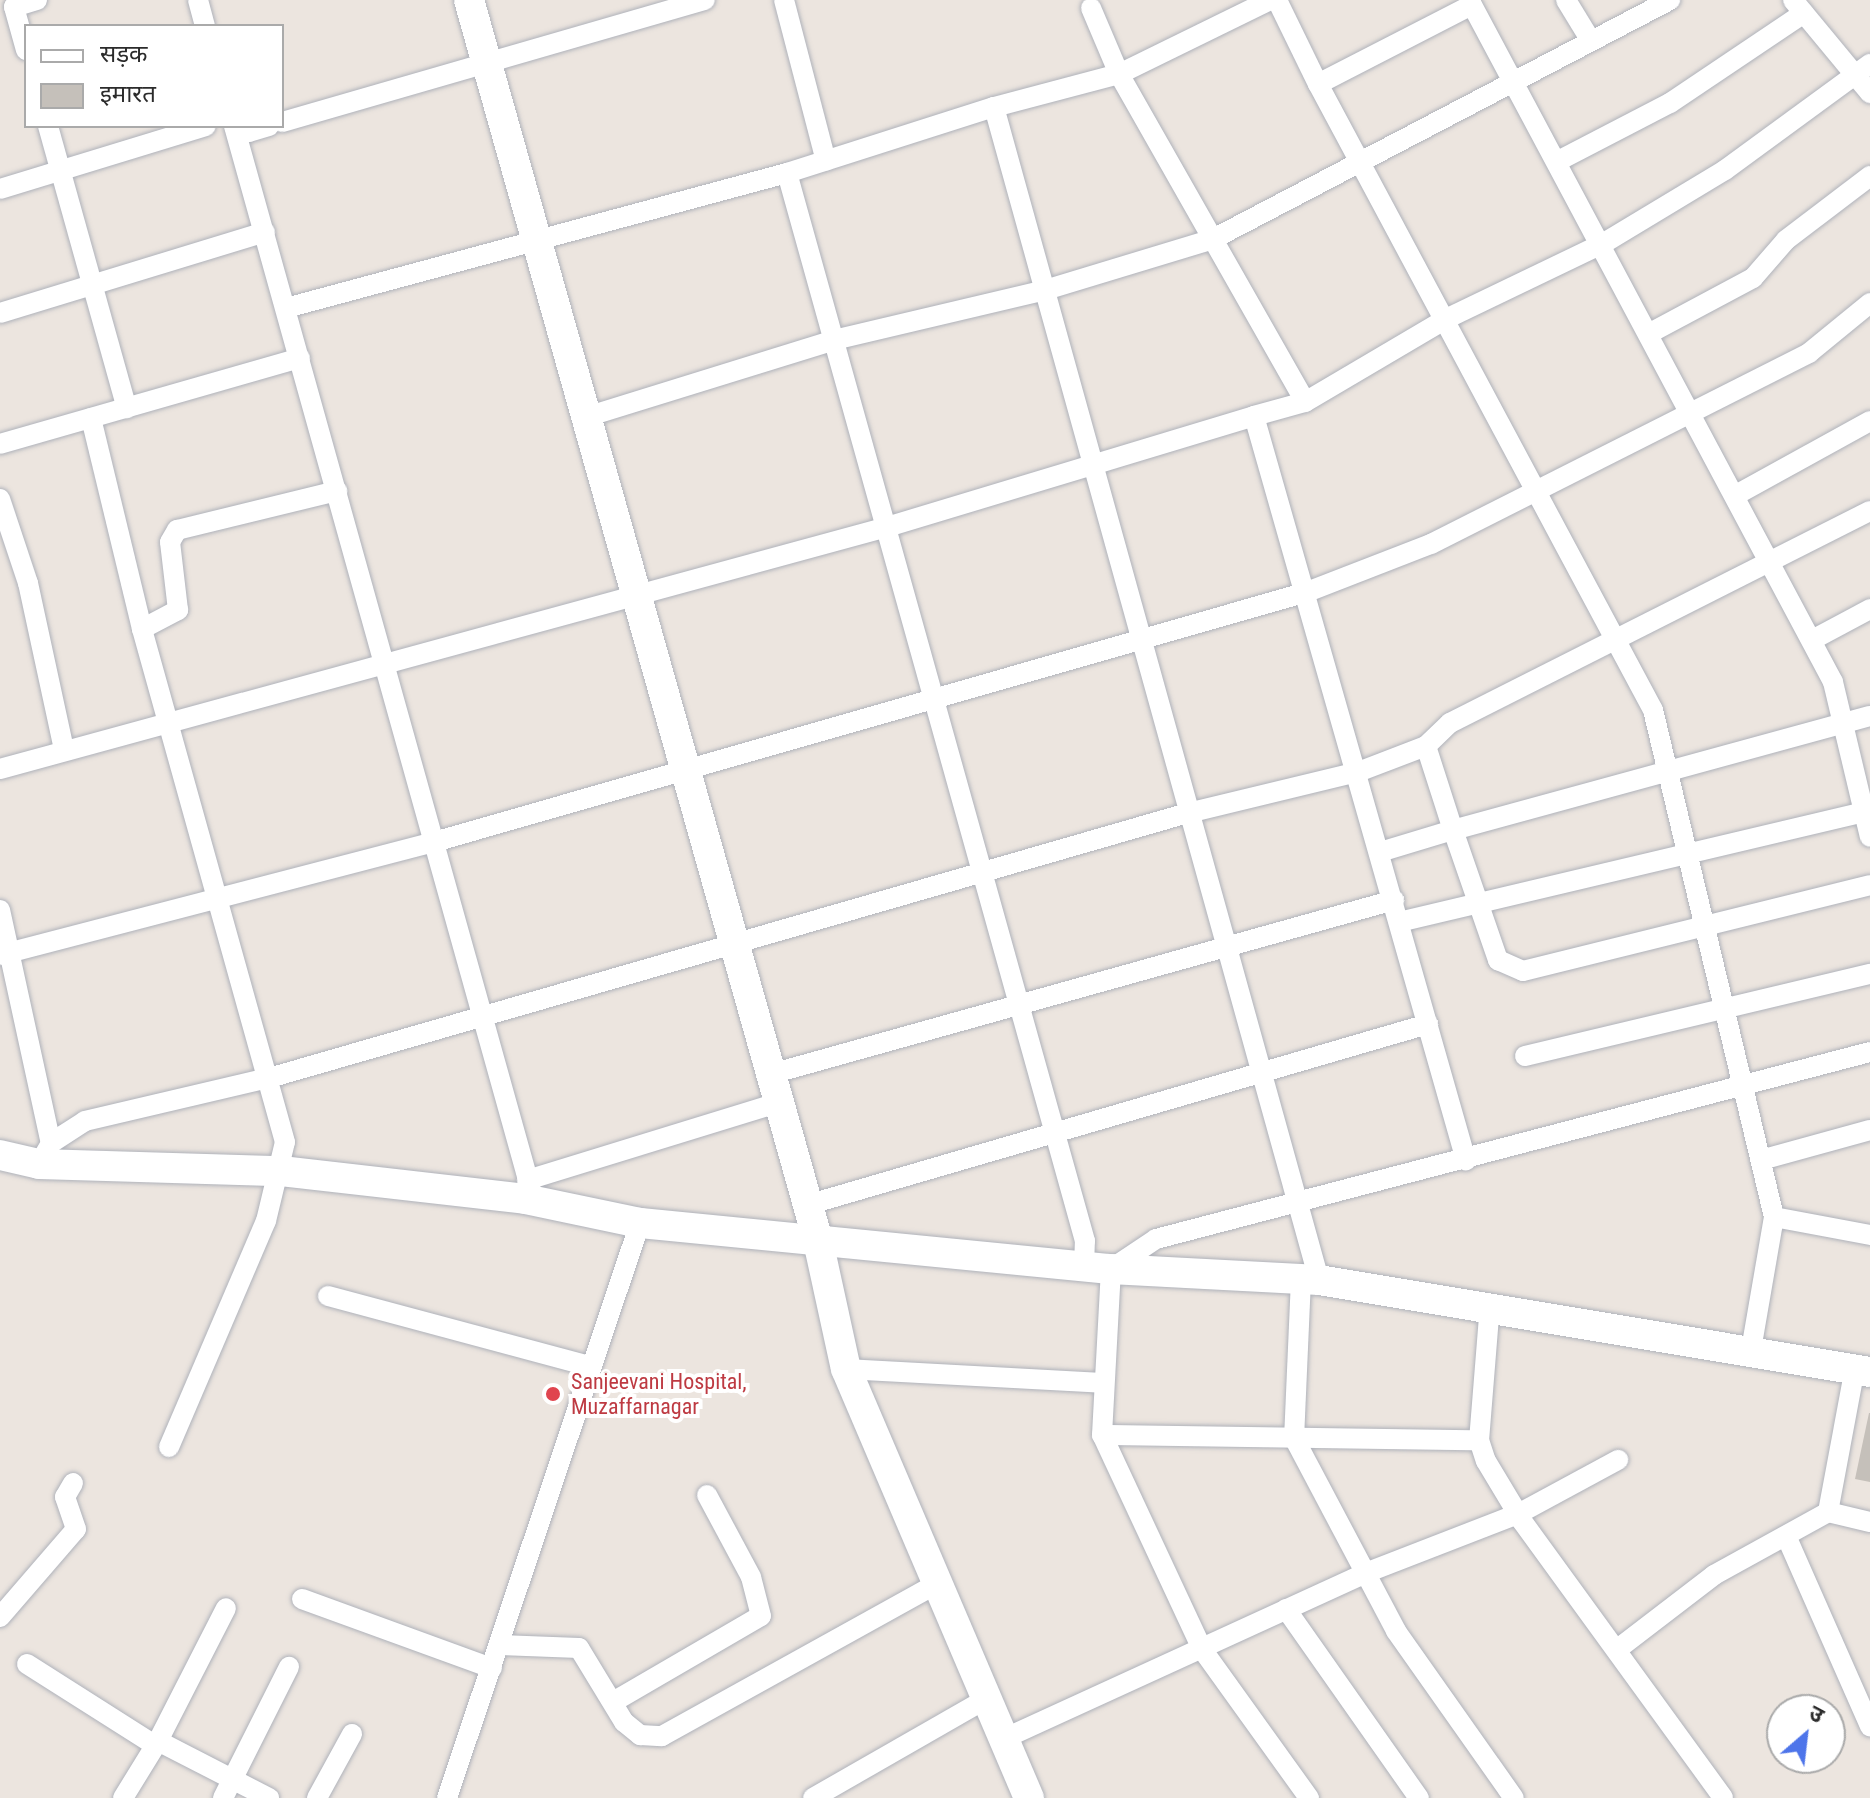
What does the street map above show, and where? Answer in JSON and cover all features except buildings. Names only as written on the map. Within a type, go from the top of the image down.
[{"type":"street","points":[[24,46],[7,8],[37,0]]},
{"type":"street","points":[[198,0],[204,24]]},
{"type":"street","points":[[469,0],[818,1241],[846,1369],[934,1585],[1029,1798]]},
{"type":"street","points":[[284,121],[705,0]]},
{"type":"street","points":[[784,0],[826,161]]},
{"type":"street","points":[[286,308],[535,236],[787,173],[994,107],[1119,74],[1270,0]]},
{"type":"street","points":[[1277,0],[1318,84],[1620,638],[1653,710],[1774,1217],[1751,1350]]},
{"type":"street","points":[[1566,0],[1591,41]]},
{"type":"street","points":[[586,417],[834,340],[1042,291],[1213,239],[1670,0]]},
{"type":"street","points":[[1091,3],[1119,74],[1305,402]]},
{"type":"street","points":[[1318,84],[1471,3],[1604,243],[1812,640],[1843,723],[1870,837]]},
{"type":"street","points":[[1558,161],[1670,103],[1798,6],[1863,69],[1870,93]]},
{"type":"street","points":[[0,769],[383,660],[887,527],[1089,463],[1305,402],[1446,319],[1604,243],[1725,170],[1863,69]]},
{"type":"street","points":[[994,107],[1089,463],[1262,1075],[1301,1200],[1310,1280],[1294,1438],[1363,1574],[1514,1798]]},
{"type":"street","points":[[49,128],[127,408]]},
{"type":"street","points":[[0,189],[199,128]]},
{"type":"street","points":[[235,128],[530,1190]]},
{"type":"street","points":[[787,173],[1085,1241],[1098,1268],[1102,1435],[1202,1649],[1309,1798]]},
{"type":"street","points":[[1650,333],[1753,278],[1786,240],[1870,176]]},
{"type":"street","points":[[0,313],[265,232]]},
{"type":"street","points":[[5,955],[434,842],[1307,592],[1419,549],[1809,353],[1870,303]]},
{"type":"street","points":[[0,444],[300,358]]},
{"type":"street","points":[[1254,416],[1307,592],[1466,1160]]},
{"type":"street","points":[[91,418],[166,723],[221,898],[285,1142],[281,1171],[169,1447]]},
{"type":"street","points":[[1736,495],[1870,421]]},
{"type":"street","points":[[142,629],[178,610],[170,542],[177,530],[337,491]]},
{"type":"street","points":[[0,499],[28,583],[64,750]]},
{"type":"street","points":[[0,1164],[45,1153],[85,1121],[269,1078],[1188,813],[1358,772],[1426,746],[1450,723],[1773,564],[1870,511]]},
{"type":"street","points":[[1812,640],[1870,609]]},
{"type":"street","points":[[1380,852],[1870,716]]},
{"type":"street","points":[[1426,746],[1476,905],[1498,960],[1523,971],[1870,885]]},
{"type":"street","points":[[1399,922],[1688,858],[1864,812]]},
{"type":"street","points":[[530,1190],[775,1088],[1021,1008],[1227,952],[1394,900]]},
{"type":"street","points":[[0,910],[5,955],[45,1153]]},
{"type":"street","points":[[1525,1056],[1724,1006],[1870,974]]},
{"type":"street","points":[[807,1205],[1054,1131],[1262,1075],[1428,1024]]},
{"type":"street","points":[[1098,1268],[1156,1239],[1466,1160],[1742,1083],[1870,1052]]},
{"type":"street","points":[[1761,1160],[1870,1130]]},
{"type":"street","points":[[0,1147],[530,1190],[640,1223],[1098,1268],[1310,1280],[1490,1304],[1862,1370],[1828,1512],[1787,1538],[1714,1575],[1619,1648]]},
{"type":"street","points":[[0,1155],[45,1153]]},
{"type":"street","points":[[1774,1217],[1870,1235]]},
{"type":"street","points":[[447,1798],[500,1645],[589,1366],[640,1223]]},
{"type":"street","points":[[328,1296],[589,1366]]},
{"type":"street","points":[[1490,1304],[1479,1440],[1518,1514],[1619,1648],[1723,1798]]},
{"type":"street","points":[[846,1369],[1102,1383]]},
{"type":"street","points":[[1102,1435],[1479,1440]]},
{"type":"street","points":[[1001,1740],[1363,1574],[1518,1514],[1618,1460]]},
{"type":"street","points":[[0,1617],[78,1526],[65,1497],[73,1483]]},
{"type":"street","points":[[613,1702],[761,1616],[751,1577],[707,1495]]},
{"type":"street","points":[[1828,1512],[1870,1522]]},
{"type":"street","points":[[1787,1538],[1870,1726]]},
{"type":"street","points":[[500,1645],[579,1648],[633,1731],[662,1736],[934,1585]]},
{"type":"street","points":[[302,1599],[492,1668]]},
{"type":"street","points":[[123,1798],[226,1608]]},
{"type":"street","points":[[1286,1609],[1419,1798]]},
{"type":"street","points":[[27,1664],[156,1742],[234,1777],[269,1798]]},
{"type":"street","points":[[223,1798],[289,1667]]},
{"type":"street","points":[[813,1798],[984,1700]]},
{"type":"street","points":[[317,1798],[352,1734]]},
{"type":"place","name":"Sanjeevani Hospital, Muzaffarnagar","points":[[553,1394]]}]
